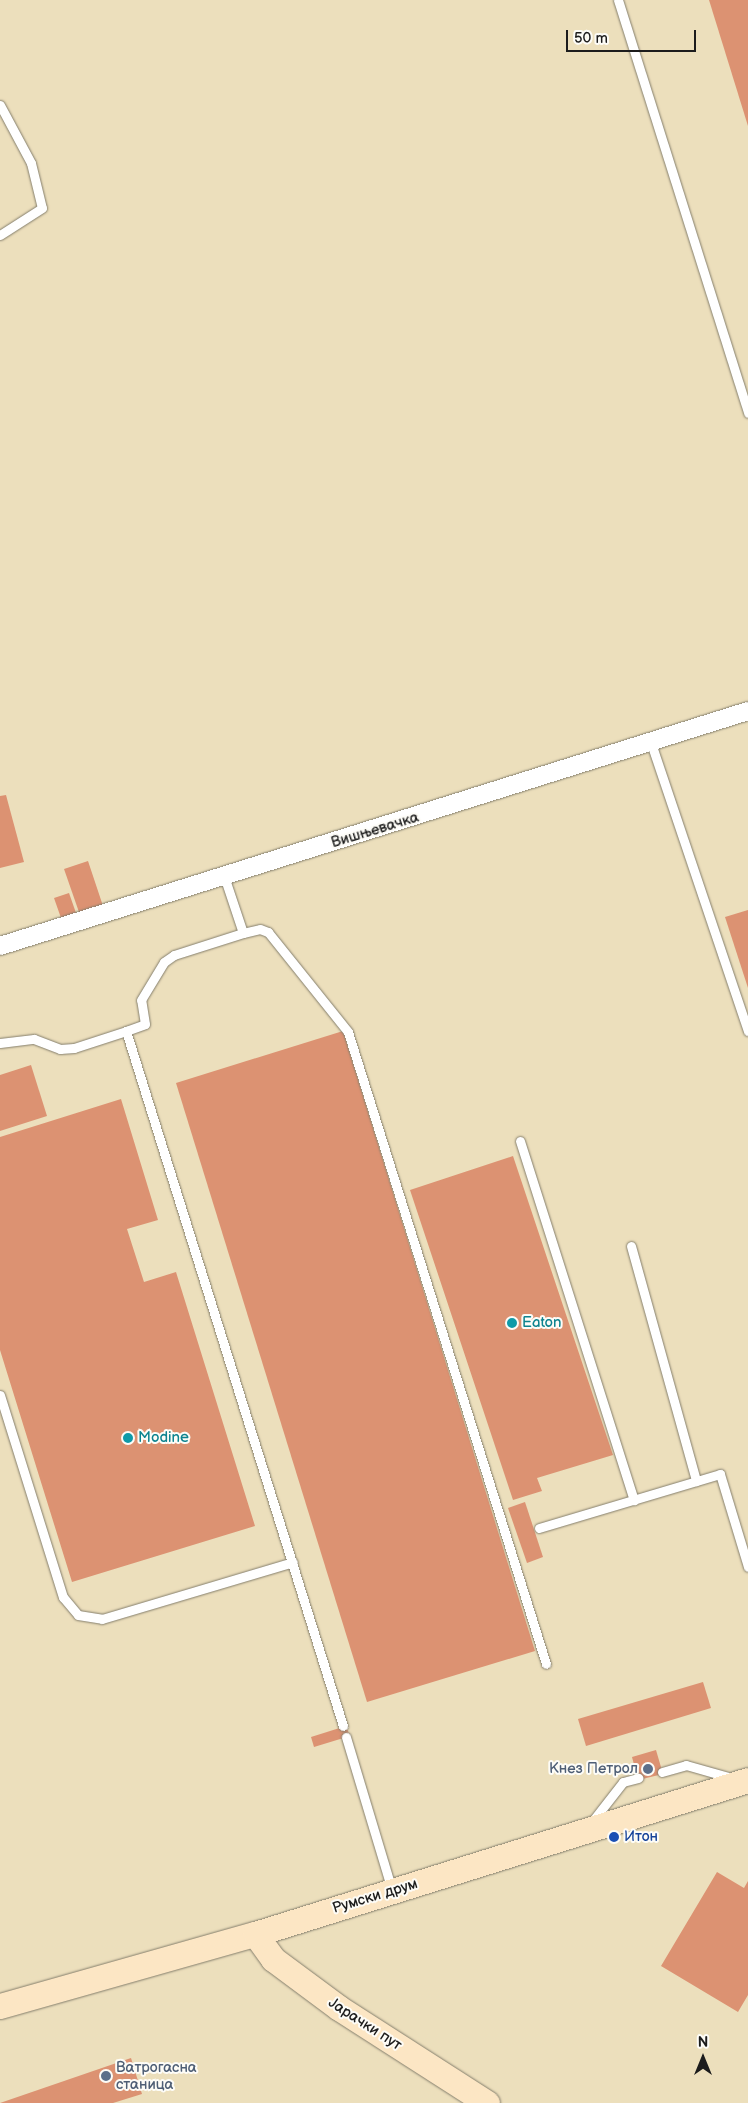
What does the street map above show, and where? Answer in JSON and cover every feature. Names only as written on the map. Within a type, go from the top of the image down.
[{"type":"main road","name":"Румски друм","points":[[0,2006],[255,1934],[746,1780]]},
{"type":"main road","name":"Јарачки пут","points":[[255,1934],[273,1959],[339,2008],[487,2103]]},
{"type":"street","name":"Вишњевачка","points":[[0,946],[748,712]]},
{"type":"lane","points":[[618,0],[748,414]]},
{"type":"lane","points":[[0,105],[31,163],[42,208],[0,235]]},
{"type":"lane","points":[[651,743],[748,1031]]},
{"type":"lane","points":[[224,876],[244,933]]},
{"type":"lane","points":[[0,1043],[34,1039],[60,1048],[74,1048],[145,1024],[141,1000],[169,958],[244,933],[260,929],[268,932],[348,1032],[546,1664]]},
{"type":"lane","points":[[126,1031],[343,1726]]},
{"type":"lane","points":[[520,1140],[634,1500]]},
{"type":"lane","points":[[630,1246],[696,1481]]},
{"type":"lane","points":[[0,1395],[62,1597],[78,1615],[102,1619],[293,1562]]},
{"type":"lane","points":[[539,1528],[720,1474],[748,1567]]},
{"type":"lane","points":[[346,1737],[392,1890]]},
{"type":"lane","points":[[662,1772],[686,1765],[746,1780]]},
{"type":"lane","points":[[583,1832],[623,1782],[638,1778]]},
{"type":"building","points":[[709,0],[748,0],[748,126]]},
{"type":"building","points":[[6,795],[24,862],[0,868],[0,796]]},
{"type":"building","points":[[88,861],[103,906],[80,915],[64,869]]},
{"type":"building","points":[[69,893],[76,913],[61,918],[54,898]]},
{"type":"building","points":[[748,910],[748,988],[725,917]]},
{"type":"building","points":[[343,1031],[535,1651],[367,1702],[176,1083]]},
{"type":"building","points":[[31,1065],[47,1116],[0,1131],[0,1075]]},
{"type":"building","name":"Modine","points":[[121,1099],[158,1220],[127,1229],[144,1282],[176,1272],[255,1526],[72,1582],[0,1350],[0,1137]]},
{"type":"building","name":"Eaton","points":[[513,1156],[613,1455],[537,1478],[542,1491],[513,1500],[410,1190]]},
{"type":"building","points":[[525,1502],[543,1557],[527,1563],[508,1508]]},
{"type":"building","points":[[703,1682],[711,1708],[586,1746],[578,1719]]},
{"type":"building","points":[[346,1726],[350,1736],[314,1747],[311,1737]]},
{"type":"building","points":[[656,1750],[663,1774],[638,1780],[632,1757]]},
{"type":"building","points":[[717,1872],[744,1888],[748,1881],[748,1995],[738,2012],[661,1966]]},
{"type":"building","name":"Ватрогасна станица","points":[[131,2058],[142,2094],[113,2103],[0,2103]]},
{"type":"place","name":"Eaton","points":[[512,1323]]},
{"type":"place","name":"Modine","points":[[128,1438]]},
{"type":"place","name":"Кнез Петрол","points":[[648,1769]]},
{"type":"place","name":"Итон","points":[[614,1837]]},
{"type":"place","name":"Ватрогасна станица","points":[[106,2076]]}]
